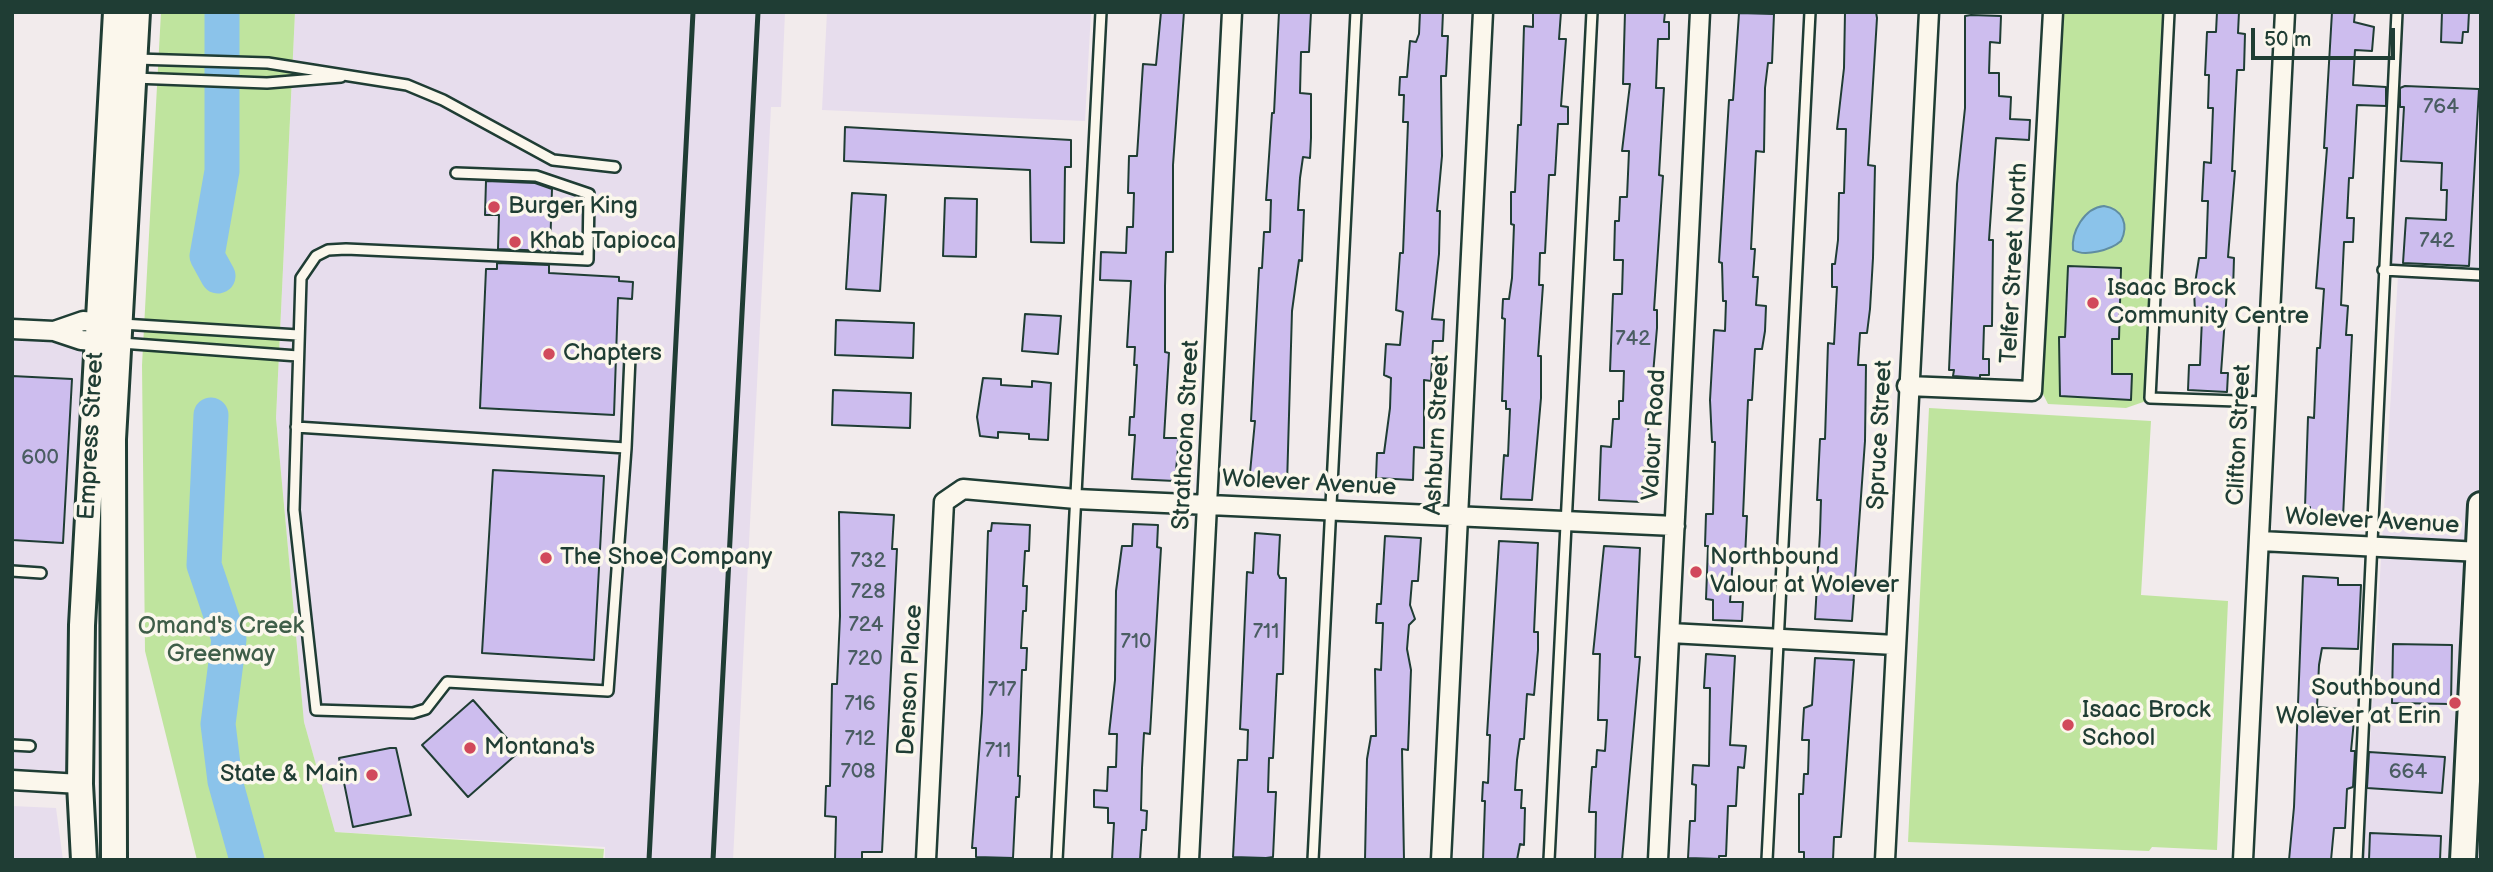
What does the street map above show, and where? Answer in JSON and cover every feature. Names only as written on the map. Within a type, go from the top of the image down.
[{"type":"main road","name":"Empress Street","points":[[84,860],[80,784],[82,625],[108,332],[123,68],[116,12]]},
{"type":"main road","name":"Empress Street","points":[[123,68],[137,12]]},
{"type":"main road","name":"Empress Street","points":[[108,332],[112,479],[114,855]]},
{"type":"main road","points":[[2466,855],[2477,674],[2481,505]]},
{"type":"main road","points":[[80,784],[87,787],[99,801],[114,855]]},
{"type":"street","name":"Strathcona Street","points":[[1189,860],[1232,12]]},
{"type":"street","name":"Ashburn Street","points":[[1441,860],[1483,12]]},
{"type":"street","name":"Valour Road","points":[[1658,860],[1700,12]]},
{"type":"street","name":"Spruce Street","points":[[1885,860],[1928,12]]},
{"type":"street","name":"Telfer Street North","points":[[1907,386],[2032,391],[2053,12]]},
{"type":"street","name":"Clifton Street","points":[[2243,860],[2285,12]]},
{"type":"street","points":[[12,329],[54,331],[83,321],[108,332]]},
{"type":"street","name":"Wolever Avenue","points":[[944,502],[962,489],[1076,499],[1675,526]]},
{"type":"street","name":"Denson Place","points":[[926,860],[944,502]]},
{"type":"street","name":"Wolever Avenue","points":[[2260,541],[2480,552]]},
{"type":"street","points":[[1670,633],[1895,645]]},
{"type":"street","points":[[12,780],[80,784]]},
{"type":"lane","points":[[1057,860],[1101,12]]},
{"type":"lane","points":[[1313,860],[1356,12]]},
{"type":"lane","points":[[1549,860],[1592,12]]},
{"type":"lane","points":[[1767,860],[1810,12]]},
{"type":"lane","points":[[2169,12],[2150,398],[2266,402]]},
{"type":"lane","points":[[2357,860],[2397,12]]},
{"type":"lane","points":[[123,68],[182,60],[268,63],[407,85],[426,92],[553,160],[615,167]]},
{"type":"lane","points":[[123,68],[180,79],[267,83],[356,76]]},
{"type":"lane","points":[[456,173],[536,176],[589,194],[588,260],[328,250],[316,256],[301,278],[295,510],[316,710],[414,713],[426,709],[447,682],[608,691],[630,357]]},
{"type":"lane","points":[[2383,270],[2481,275]]},
{"type":"lane","points":[[108,332],[298,335]]},
{"type":"lane","points":[[108,332],[298,356]]},
{"type":"lane","points":[[296,427],[626,448]]},
{"type":"lane","points":[[12,571],[41,573]]},
{"type":"lane","points":[[12,745],[30,746]]},
{"type":"shaded area","points":[[295,12],[785,12],[781,107],[771,107],[733,860],[605,860],[605,847],[335,832],[304,722],[276,418]]},
{"type":"shaded area","points":[[827,12],[1091,12],[1085,121],[822,110]]},
{"type":"shaded area","points":[[2402,12],[2481,12],[2481,860],[2363,860],[2398,275],[2388,274]]},
{"type":"shaded area","points":[[12,329],[98,333],[80,784],[12,780]]},
{"type":"shaded area","points":[[12,806],[56,808],[63,860],[12,860]]},
{"type":"green space","name":"Omand's Creek Greenway","points":[[161,12],[295,12],[276,418],[304,722],[335,832],[604,849],[603,860],[197,860],[145,651],[142,365]]},
{"type":"green space","points":[[2062,12],[2163,12],[2146,401],[2126,408],[2048,404],[2042,392]]},
{"type":"green space","name":"Isaac Brock School","points":[[1929,408],[2151,421],[2141,595],[2228,601],[2217,850],[2152,847],[2149,851],[1908,842]]},
{"type":"water","points":[[2104,206],[2116,210],[2123,219],[2121,241],[2098,251],[2084,253],[2073,250],[2074,236],[2080,222],[2090,211]]},
{"type":"building","points":[[1161,12],[1184,12],[1173,165],[1173,252],[1166,252],[1165,286],[1165,352],[1169,353],[1164,438],[1179,438],[1175,481],[1132,479],[1135,435],[1129,435],[1130,417],[1134,417],[1137,365],[1134,365],[1135,347],[1127,347],[1131,281],[1100,280],[1101,252],[1126,253],[1127,227],[1133,227],[1134,193],[1128,193],[1129,156],[1137,156],[1143,64],[1156,65]]},
{"type":"building","points":[[1279,12],[1311,12],[1309,52],[1301,52],[1300,93],[1311,94],[1311,138],[1310,158],[1303,157],[1300,178],[1298,210],[1304,210],[1302,261],[1299,260],[1292,311],[1287,485],[1249,483],[1255,421],[1251,421],[1259,268],[1262,268],[1264,232],[1270,232],[1271,200],[1266,200]]},
{"type":"building","points":[[1420,12],[1443,12],[1442,36],[1448,36],[1446,76],[1441,76],[1442,156],[1437,211],[1440,211],[1439,254],[1432,319],[1444,320],[1443,341],[1433,341],[1431,381],[1424,380],[1424,448],[1414,447],[1413,480],[1376,478],[1377,453],[1384,453],[1390,408],[1391,378],[1384,375],[1386,344],[1400,345],[1403,312],[1396,310],[1400,253],[1403,253],[1408,122],[1403,122],[1404,95],[1399,95],[1400,77],[1407,77],[1410,41],[1416,42],[1419,34]]},
{"type":"building","points":[[1533,12],[1561,12],[1559,39],[1566,39],[1561,106],[1568,107],[1568,124],[1558,124],[1555,175],[1549,175],[1545,253],[1540,253],[1539,285],[1543,285],[1538,356],[1541,356],[1541,398],[1532,500],[1501,499],[1504,455],[1508,456],[1510,409],[1506,409],[1506,401],[1502,401],[1505,319],[1502,318],[1503,299],[1509,299],[1512,278],[1514,225],[1511,224],[1511,192],[1515,192],[1518,125],[1521,125],[1524,26],[1533,27]]},
{"type":"building","points":[[1625,12],[1665,12],[1664,22],[1669,22],[1669,39],[1658,39],[1656,88],[1664,88],[1659,175],[1663,176],[1654,310],[1657,310],[1657,328],[1642,502],[1599,500],[1601,446],[1611,447],[1613,419],[1619,419],[1619,401],[1623,401],[1624,371],[1610,371],[1613,294],[1622,294],[1623,260],[1614,260],[1615,221],[1619,221],[1620,197],[1627,197],[1629,151],[1622,151],[1630,84],[1623,84]]},
{"type":"building","points":[[1845,12],[1876,12],[1877,18],[1868,165],[1875,166],[1873,258],[1867,333],[1860,333],[1858,365],[1866,365],[1865,441],[1852,621],[1815,619],[1821,500],[1817,500],[1820,439],[1825,439],[1828,343],[1834,344],[1837,287],[1832,287],[1832,264],[1835,264],[1838,240],[1839,193],[1844,193],[1846,129],[1837,129],[1844,68]]},
{"type":"building","points":[[2217,12],[2239,12],[2238,33],[2245,34],[2244,70],[2237,70],[2232,171],[2235,171],[2228,257],[2234,258],[2233,291],[2227,291],[2221,373],[2228,373],[2227,392],[2188,390],[2189,365],[2200,365],[2202,312],[2195,312],[2194,290],[2199,258],[2206,258],[2208,201],[2202,201],[2204,162],[2211,163],[2213,108],[2208,108],[2209,75],[2205,75],[2207,32],[2216,32]]},
{"type":"building","points":[[2332,12],[2355,12],[2354,22],[2374,27],[2372,51],[2355,50],[2353,85],[2386,87],[2386,106],[2357,105],[2353,178],[2349,178],[2347,218],[2354,218],[2353,242],[2344,242],[2341,305],[2348,306],[2346,335],[2352,335],[2343,517],[2310,515],[2310,507],[2305,507],[2308,417],[2314,418],[2317,348],[2320,348],[2324,289],[2316,288],[2327,148],[2324,148]]},
{"type":"building","points":[[2442,12],[2469,12],[2468,32],[2463,32],[2462,43],[2441,42]]},
{"type":"building","points":[[1739,13],[1774,14],[1772,63],[1768,63],[1765,88],[1764,152],[1756,151],[1751,249],[1755,249],[1753,277],[1758,277],[1756,305],[1766,306],[1765,331],[1762,349],[1755,349],[1752,400],[1748,400],[1743,516],[1747,516],[1745,557],[1733,557],[1730,602],[1743,602],[1742,621],[1713,620],[1713,600],[1706,599],[1708,546],[1705,546],[1706,514],[1713,514],[1715,442],[1712,442],[1710,400],[1714,330],[1725,331],[1726,301],[1723,301],[1722,263],[1719,262],[1729,100],[1733,100]]},
{"type":"building","points":[[1965,16],[2001,16],[2000,43],[1990,42],[1989,73],[1999,73],[1999,96],[2011,97],[2010,119],[2030,120],[2029,140],[1996,138],[1989,240],[1993,240],[1992,326],[1984,326],[1983,359],[1989,359],[1989,375],[1980,375],[1980,378],[1953,376],[1954,370],[1949,370],[1957,184],[1965,108]]},
{"type":"building","points":[[2400,88],[2479,89],[2469,266],[2403,263],[2406,218],[2446,220],[2447,190],[2441,190],[2442,163],[2401,161],[2404,107],[2400,107]]},
{"type":"building","points":[[845,127],[1071,140],[1071,167],[1065,167],[1064,243],[1031,242],[1030,170],[844,161]]},
{"type":"building","points":[[486,181],[535,183],[552,189],[550,251],[498,249],[499,215],[485,215]]},
{"type":"building","points":[[852,193],[886,195],[880,291],[846,289]]},
{"type":"building","points":[[945,198],[977,199],[976,257],[943,256]]},
{"type":"building","name":"Chapters","points":[[497,263],[549,265],[549,273],[619,277],[619,281],[633,282],[632,299],[618,298],[614,415],[480,408],[486,269],[497,269]]},
{"type":"building","name":"Isaac Brock Community Centre","points":[[2068,266],[2121,268],[2119,339],[2112,339],[2112,374],[2132,374],[2131,400],[2060,396],[2059,337],[2065,337]]},
{"type":"building","points":[[1025,314],[1061,316],[1058,354],[1022,351]]},
{"type":"building","points":[[836,320],[914,323],[913,358],[835,355]]},
{"type":"building","points":[[12,376],[72,379],[63,543],[12,540]]},
{"type":"building","points":[[983,378],[1001,379],[1001,385],[1032,387],[1032,381],[1051,383],[1048,440],[1029,439],[1029,434],[998,432],[998,438],[980,436],[977,417]]},
{"type":"building","points":[[833,390],[911,393],[910,428],[832,425]]},
{"type":"building","points":[[493,470],[604,476],[594,660],[482,653]]},
{"type":"building","points":[[839,512],[894,515],[892,549],[897,549],[882,852],[862,852],[862,860],[835,860],[836,817],[825,816],[826,786],[830,786],[832,684],[837,684],[840,616]]},
{"type":"building","points":[[992,523],[1030,525],[1023,586],[1027,586],[1021,648],[1027,648],[1026,670],[1022,670],[1019,797],[1016,797],[1013,858],[976,857],[976,848],[972,848],[982,713],[988,531],[991,531]]},
{"type":"building","points":[[1133,524],[1158,525],[1157,547],[1161,548],[1150,734],[1144,733],[1142,768],[1141,810],[1147,811],[1146,830],[1142,830],[1140,860],[1112,860],[1114,823],[1108,823],[1108,808],[1094,807],[1094,790],[1107,791],[1108,767],[1116,767],[1117,734],[1109,734],[1115,680],[1116,591],[1122,546],[1132,546]]},
{"type":"building","points":[[1255,533],[1280,535],[1278,574],[1280,578],[1286,578],[1283,674],[1277,674],[1273,758],[1269,758],[1268,792],[1276,792],[1273,857],[1266,858],[1233,857],[1238,760],[1247,760],[1248,730],[1240,729],[1247,572],[1253,573]]},
{"type":"building","points":[[1385,536],[1421,538],[1418,581],[1412,581],[1410,605],[1415,619],[1409,625],[1407,649],[1411,670],[1408,750],[1402,749],[1404,860],[1365,860],[1367,759],[1371,736],[1376,736],[1375,669],[1381,670],[1383,623],[1376,623],[1377,604],[1381,604]]},
{"type":"building","points":[[1499,541],[1538,543],[1534,632],[1538,632],[1538,650],[1534,695],[1527,694],[1524,739],[1520,739],[1517,760],[1515,790],[1522,790],[1521,808],[1525,808],[1524,845],[1520,844],[1517,860],[1483,860],[1485,801],[1482,801],[1483,782],[1488,783],[1490,735],[1487,735]]},
{"type":"building","points":[[1604,546],[1640,548],[1635,657],[1640,657],[1622,860],[1595,860],[1596,812],[1589,812],[1592,767],[1596,767],[1597,750],[1605,751],[1607,720],[1598,720],[1600,654],[1593,654]]},
{"type":"building","points":[[2303,576],[2338,578],[2338,585],[2361,585],[2358,649],[2322,648],[2319,665],[2317,707],[2355,710],[2351,751],[2355,751],[2353,787],[2347,789],[2345,828],[2334,828],[2331,860],[2289,860],[2294,807]]},
{"type":"building","points":[[2393,644],[2452,645],[2451,704],[2392,703]]},
{"type":"building","points":[[1706,654],[1735,656],[1730,745],[1746,746],[1744,768],[1738,767],[1736,806],[1728,806],[1726,856],[1719,856],[1719,859],[1688,858],[1690,821],[1695,821],[1696,785],[1692,784],[1693,765],[1709,766],[1710,688],[1704,688]]},
{"type":"building","points":[[1815,658],[1854,660],[1841,837],[1834,837],[1833,860],[1804,860],[1804,852],[1799,852],[1799,794],[1803,794],[1804,774],[1808,774],[1809,740],[1802,740],[1804,708],[1812,705]]},
{"type":"building","name":"Montana's","points":[[473,700],[519,752],[468,797],[422,745]]},
{"type":"building","name":"State & Main","points":[[396,748],[411,815],[353,827],[339,758]]},
{"type":"building","points":[[2369,752],[2445,757],[2442,793],[2367,788]]},
{"type":"building","points":[[2370,833],[2441,836],[2440,860],[2369,860]]},
{"type":"waterway","points":[[218,276],[207,256],[222,171],[222,12]]},
{"type":"waterway","points":[[211,415],[204,565],[229,639],[218,724],[225,781],[247,860]]},
{"type":"railway","points":[[649,860],[693,12]]},
{"type":"railway","points":[[713,860],[758,12]]},
{"type":"place","name":"Burger King","points":[[494,207]]},
{"type":"place","name":"Khab Tapioca","points":[[515,242]]},
{"type":"place","name":"Isaac Brock Community Centre","points":[[2093,303]]},
{"type":"place","name":"Chapters","points":[[549,354]]},
{"type":"place","name":"The Shoe Company","points":[[546,558]]},
{"type":"place","name":"Northbound Valour at Wolever","points":[[1696,572]]},
{"type":"place","name":"Southbound Wolever at Erin","points":[[2455,703]]},
{"type":"place","name":"Isaac Brock School","points":[[2068,725]]},
{"type":"place","name":"Montana's","points":[[470,748]]},
{"type":"place","name":"State & Main","points":[[372,775]]}]
